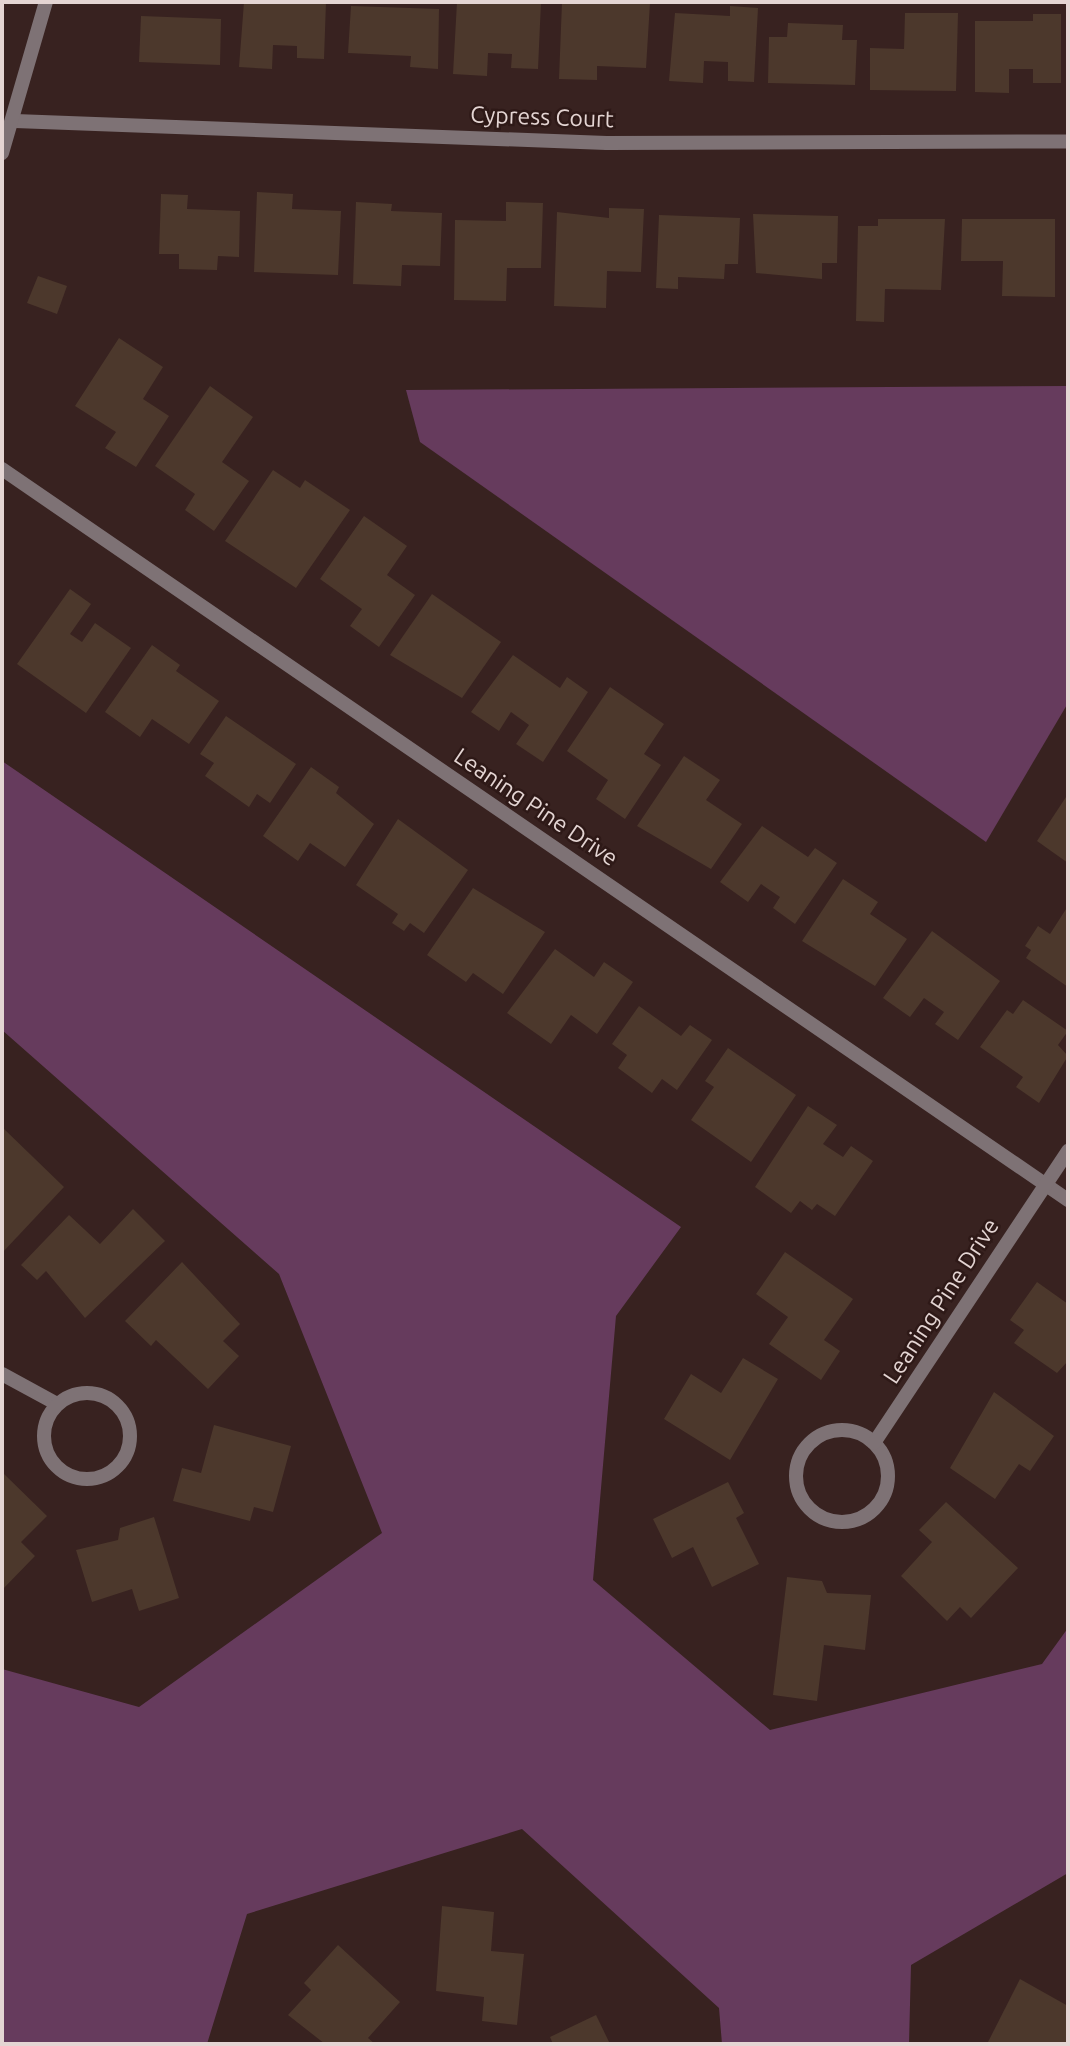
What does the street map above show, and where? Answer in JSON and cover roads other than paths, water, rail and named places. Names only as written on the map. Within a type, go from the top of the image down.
[{"type":"street","points":[[2,153],[15,121],[46,2]]},
{"type":"street","name":"Cypress Court","points":[[15,121],[607,143],[1068,141]]},
{"type":"street","name":"Leaning Pine Drive","points":[[2,469],[1068,1200]]},
{"type":"street","name":"Leaning Pine Drive","points":[[874,1443],[1068,1151]]},
{"type":"street","points":[[2,1374],[57,1404]]},
{"type":"street","points":[[95,1393],[119,1406],[131,1430],[130,1444],[117,1468],[90,1479],[61,1471],[45,1446],[44,1431],[57,1404],[69,1396],[95,1393]]},
{"type":"street","points":[[835,1430],[849,1430],[874,1443],[885,1462],[887,1484],[874,1509],[856,1520],[835,1522],[809,1509],[796,1484],[796,1469],[809,1443],[835,1430]]}]
